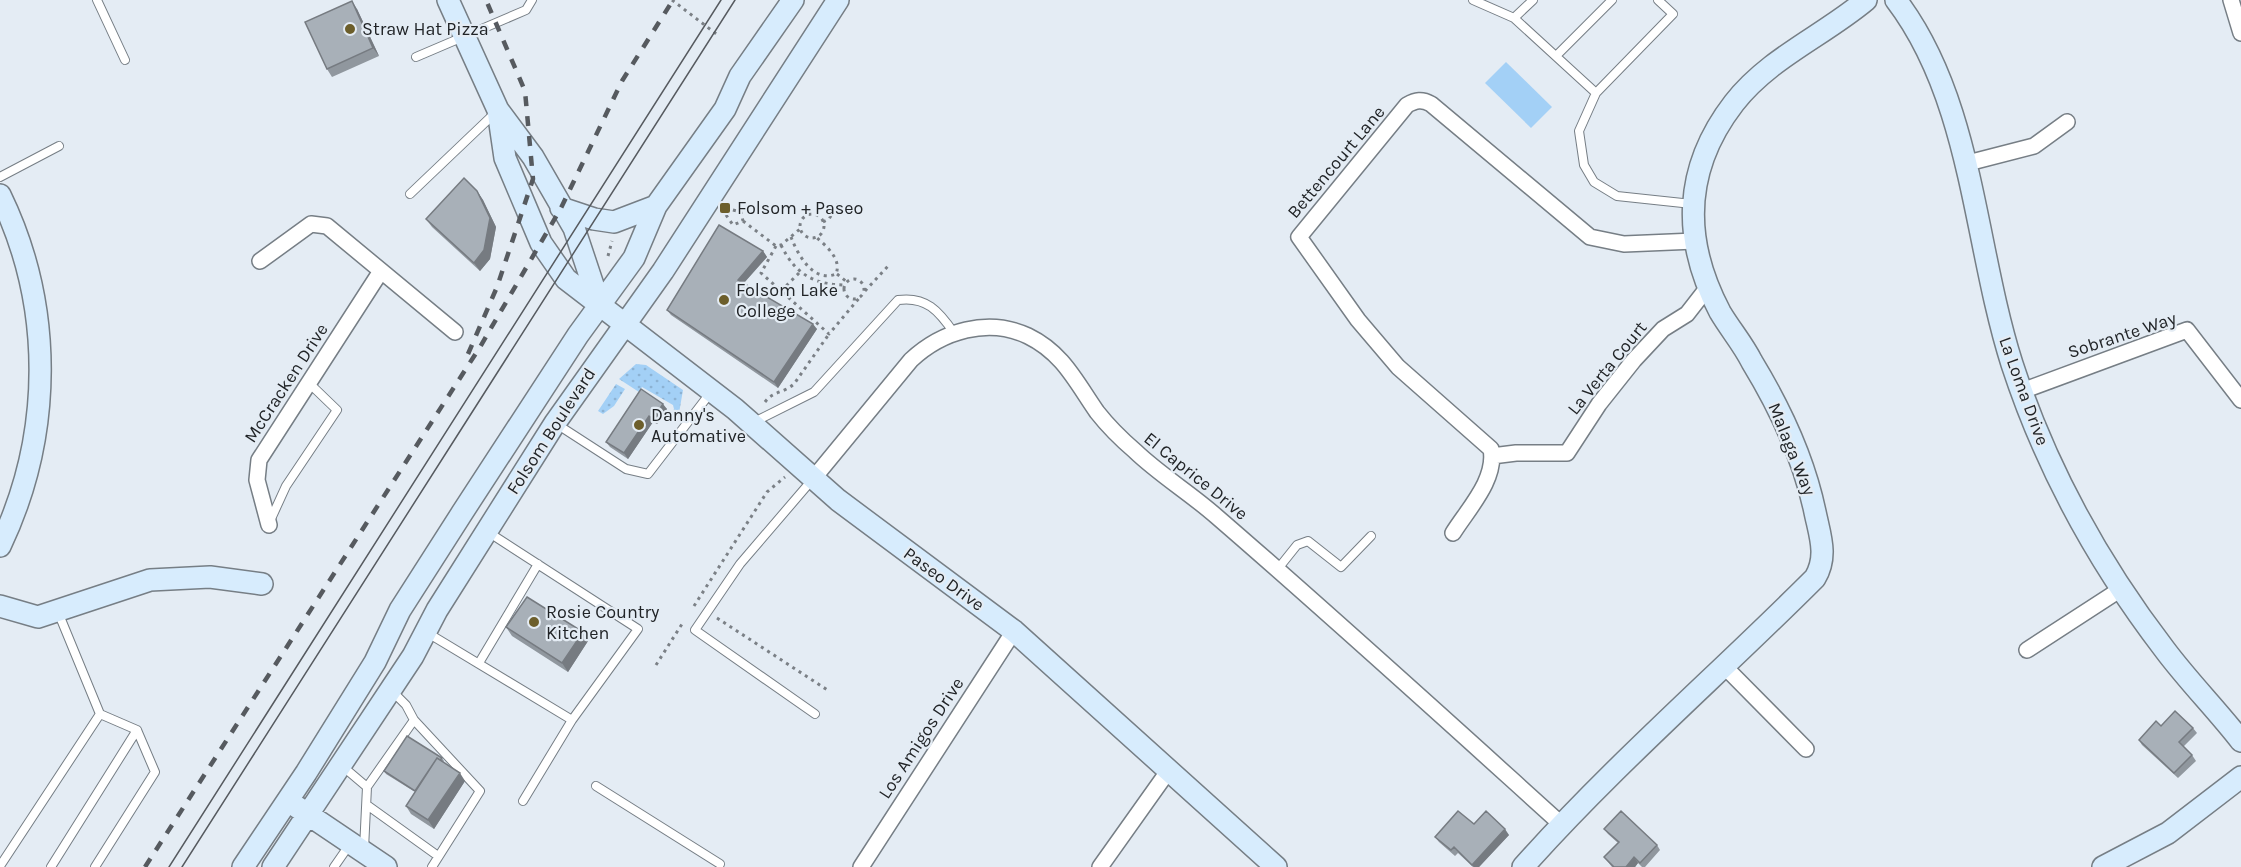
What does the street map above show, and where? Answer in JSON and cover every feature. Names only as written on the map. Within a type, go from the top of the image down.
[{"type":"street","points":[[448,0],[498,110],[533,158],[574,228],[600,306]]},
{"type":"street","name":"Folsom Boulevard","points":[[243,867],[375,662],[413,590],[530,408],[634,258],[656,206],[725,109],[740,76],[793,0]]},
{"type":"street","name":"Folsom Boulevard","points":[[279,865],[307,814],[413,656],[425,631],[555,423],[625,322],[663,272],[838,0]]},
{"type":"street","name":"Malaga Way","points":[[1523,867],[1625,758],[1725,667],[1815,578],[1822,565],[1823,551],[1811,492],[1781,415],[1708,287],[1695,241],[1693,204],[1695,178],[1709,146],[1732,105],[1745,90],[1776,62],[1866,0]]},
{"type":"street","name":"La Loma Drive","points":[[1896,0],[1934,63],[1954,118],[1990,286],[2022,391],[2051,464],[2121,589],[2167,653],[2241,741]]},
{"type":"street","points":[[2231,0],[2241,33]]},
{"type":"street","name":"Bettencourt Lane","points":[[1492,456],[1488,444],[1398,367],[1358,320],[1299,237],[1407,105],[1414,100],[1424,100],[1431,104],[1590,237],[1624,243],[1695,241]]},
{"type":"street","name":"Paseo Drive","points":[[498,110],[505,158],[541,243],[566,279],[712,390],[878,531],[1014,631],[1276,867]]},
{"type":"street","points":[[1964,164],[2034,146],[2067,122]]},
{"type":"street","points":[[0,546],[13,518],[26,478],[41,382],[41,342],[28,265],[2,204]]},
{"type":"street","points":[[561,208],[594,219],[614,222],[656,206]]},
{"type":"street","points":[[260,261],[311,224],[327,226],[455,332]]},
{"type":"street","name":"McCracken Drive","points":[[268,525],[257,480],[259,460],[381,271]]},
{"type":"street","name":"La Verta Court","points":[[1492,456],[1516,453],[1567,453],[1599,404],[1634,360],[1663,329],[1687,314],[1708,287]]},
{"type":"street","name":"El Caprice Drive","points":[[813,478],[911,360],[931,344],[954,333],[978,328],[1008,330],[1028,336],[1050,349],[1068,367],[1098,412],[1116,434],[1277,570],[1562,824]]},
{"type":"street","name":"Sobrante Way","points":[[2022,391],[2187,330],[2241,400]]},
{"type":"street","points":[[1453,533],[1491,473],[1492,456]]},
{"type":"street","points":[[0,606],[38,617],[150,580],[210,577],[262,584]]},
{"type":"street","points":[[2026,650],[2121,589]]},
{"type":"street","name":"Los Amigos Drive","points":[[861,867],[1014,631]]},
{"type":"street","points":[[1725,667],[1806,749]]},
{"type":"street","points":[[1100,867],[1169,770]]},
{"type":"street","points":[[2103,867],[2168,833],[2241,777]]},
{"type":"street","points":[[287,801],[386,867]]},
{"type":"lane","points":[[97,0],[124,60]]},
{"type":"lane","points":[[416,57],[526,10],[532,0]]},
{"type":"lane","points":[[1473,0],[1514,18],[1596,93]]},
{"type":"lane","points":[[1514,18],[1533,0]]},
{"type":"lane","points":[[1556,56],[1612,0]]},
{"type":"lane","points":[[1658,0],[1673,14],[1596,93],[1579,131],[1584,165],[1594,182],[1617,196],[1693,204]]},
{"type":"lane","points":[[410,194],[498,110]]},
{"type":"lane","points":[[0,177],[59,146]]},
{"type":"lane","points":[[751,423],[814,392],[898,300],[911,298],[930,304],[954,333]]},
{"type":"lane","points":[[268,525],[286,486],[337,410],[310,384]]},
{"type":"lane","points":[[555,423],[626,469],[648,474],[712,390]]},
{"type":"lane","points":[[813,478],[740,564],[695,630],[815,714]]},
{"type":"lane","points":[[486,531],[638,629],[572,720],[524,801]]},
{"type":"lane","points":[[1277,570],[1297,545],[1308,541],[1341,567],[1371,536]]},
{"type":"lane","points":[[479,663],[538,564]]},
{"type":"lane","points":[[58,610],[100,714],[137,730],[156,772],[94,867]]},
{"type":"lane","points":[[425,631],[572,720]]},
{"type":"lane","points":[[391,690],[406,705],[414,720],[480,791],[432,867]]},
{"type":"lane","points":[[0,866],[100,714]]},
{"type":"lane","points":[[334,867],[357,848],[367,805],[368,787],[414,720]]},
{"type":"lane","points":[[51,867],[137,730]]},
{"type":"lane","points":[[340,765],[368,787]]},
{"type":"lane","points":[[596,786],[720,864]]},
{"type":"lane","points":[[367,805],[438,856]]},
{"type":"path","points":[[672,0],[719,36]]},
{"type":"path","points":[[823,222],[830,219],[838,204]]},
{"type":"path","points":[[729,209],[741,212],[743,221],[777,246],[782,245],[800,229],[801,221],[806,216],[814,215],[823,222]]},
{"type":"path","points":[[726,215],[733,225],[743,221]]},
{"type":"path","points":[[800,229],[808,238],[816,237],[823,229],[823,222]]},
{"type":"path","points":[[608,256],[615,234]]},
{"type":"path","points":[[791,237],[804,264],[816,273],[831,276],[837,274]]},
{"type":"path","points":[[816,237],[835,257],[837,274]]},
{"type":"path","points":[[782,245],[800,272],[821,283],[859,281],[864,286],[864,292]]},
{"type":"path","points":[[777,246],[761,273],[829,333]]},
{"type":"path","points":[[764,402],[771,393],[788,390],[794,384],[829,333],[888,265]]},
{"type":"path","points":[[781,291],[800,272]]},
{"type":"path","points":[[837,274],[847,283]]},
{"type":"path","points":[[847,283],[845,291],[848,297],[854,299],[860,297]]},
{"type":"path","points":[[656,665],[767,492],[788,474]]},
{"type":"path","points":[[695,604],[829,691]]},
{"type":"shaded area","points":[[1506,62],[1552,107],[1531,128],[1485,83]]},
{"type":"shaded area","points":[[636,364],[646,365],[683,390],[678,419],[671,415],[673,405],[642,387],[639,392],[619,379]]},
{"type":"shaded area","points":[[616,384],[625,389],[614,406],[603,414],[598,411]]},
{"type":"building","points":[[352,1],[373,48],[327,69],[305,22]]},
{"type":"building","points":[[464,178],[477,191],[490,218],[484,250],[474,263],[426,219]]},
{"type":"building","name":"Folsom Lake College","points":[[719,225],[763,251],[738,280],[813,324],[774,382],[667,310]]},
{"type":"building","points":[[641,389],[663,404],[653,419],[649,416],[624,453],[606,442]]},
{"type":"building","points":[[527,597],[583,632],[562,663],[506,627]]},
{"type":"building","points":[[2175,711],[2193,728],[2179,742],[2192,755],[2174,773],[2139,740],[2156,721],[2161,726]]},
{"type":"building","points":[[407,736],[442,758],[440,760],[437,758],[415,791],[384,771]]},
{"type":"building","points":[[437,758],[460,773],[428,820],[406,806]]},
{"type":"building","points":[[1458,811],[1474,824],[1486,811],[1505,829],[1472,865],[1454,847],[1451,850],[1435,837]]},
{"type":"building","points":[[1621,811],[1657,845],[1640,863],[1634,857],[1626,867],[1614,867],[1604,857],[1619,842],[1604,829]]},
{"type":"tram line","points":[[169,867],[721,0]]},
{"type":"tram line","points":[[182,867],[735,0]]},
{"type":"railway","points":[[468,354],[497,287],[533,179],[525,91],[486,0]]},
{"type":"railway","points":[[145,867],[480,347],[561,208],[622,81],[673,0]]},
{"type":"place","name":"Straw Hat Pizza","points":[[350,29]]},
{"type":"place","name":"Folsom + Paseo","points":[[725,208]]},
{"type":"place","name":"Folsom Lake College","points":[[724,300]]},
{"type":"place","name":"Danny's Automative","points":[[639,425]]},
{"type":"place","name":"Rosie Country Kitchen","points":[[534,622]]}]
